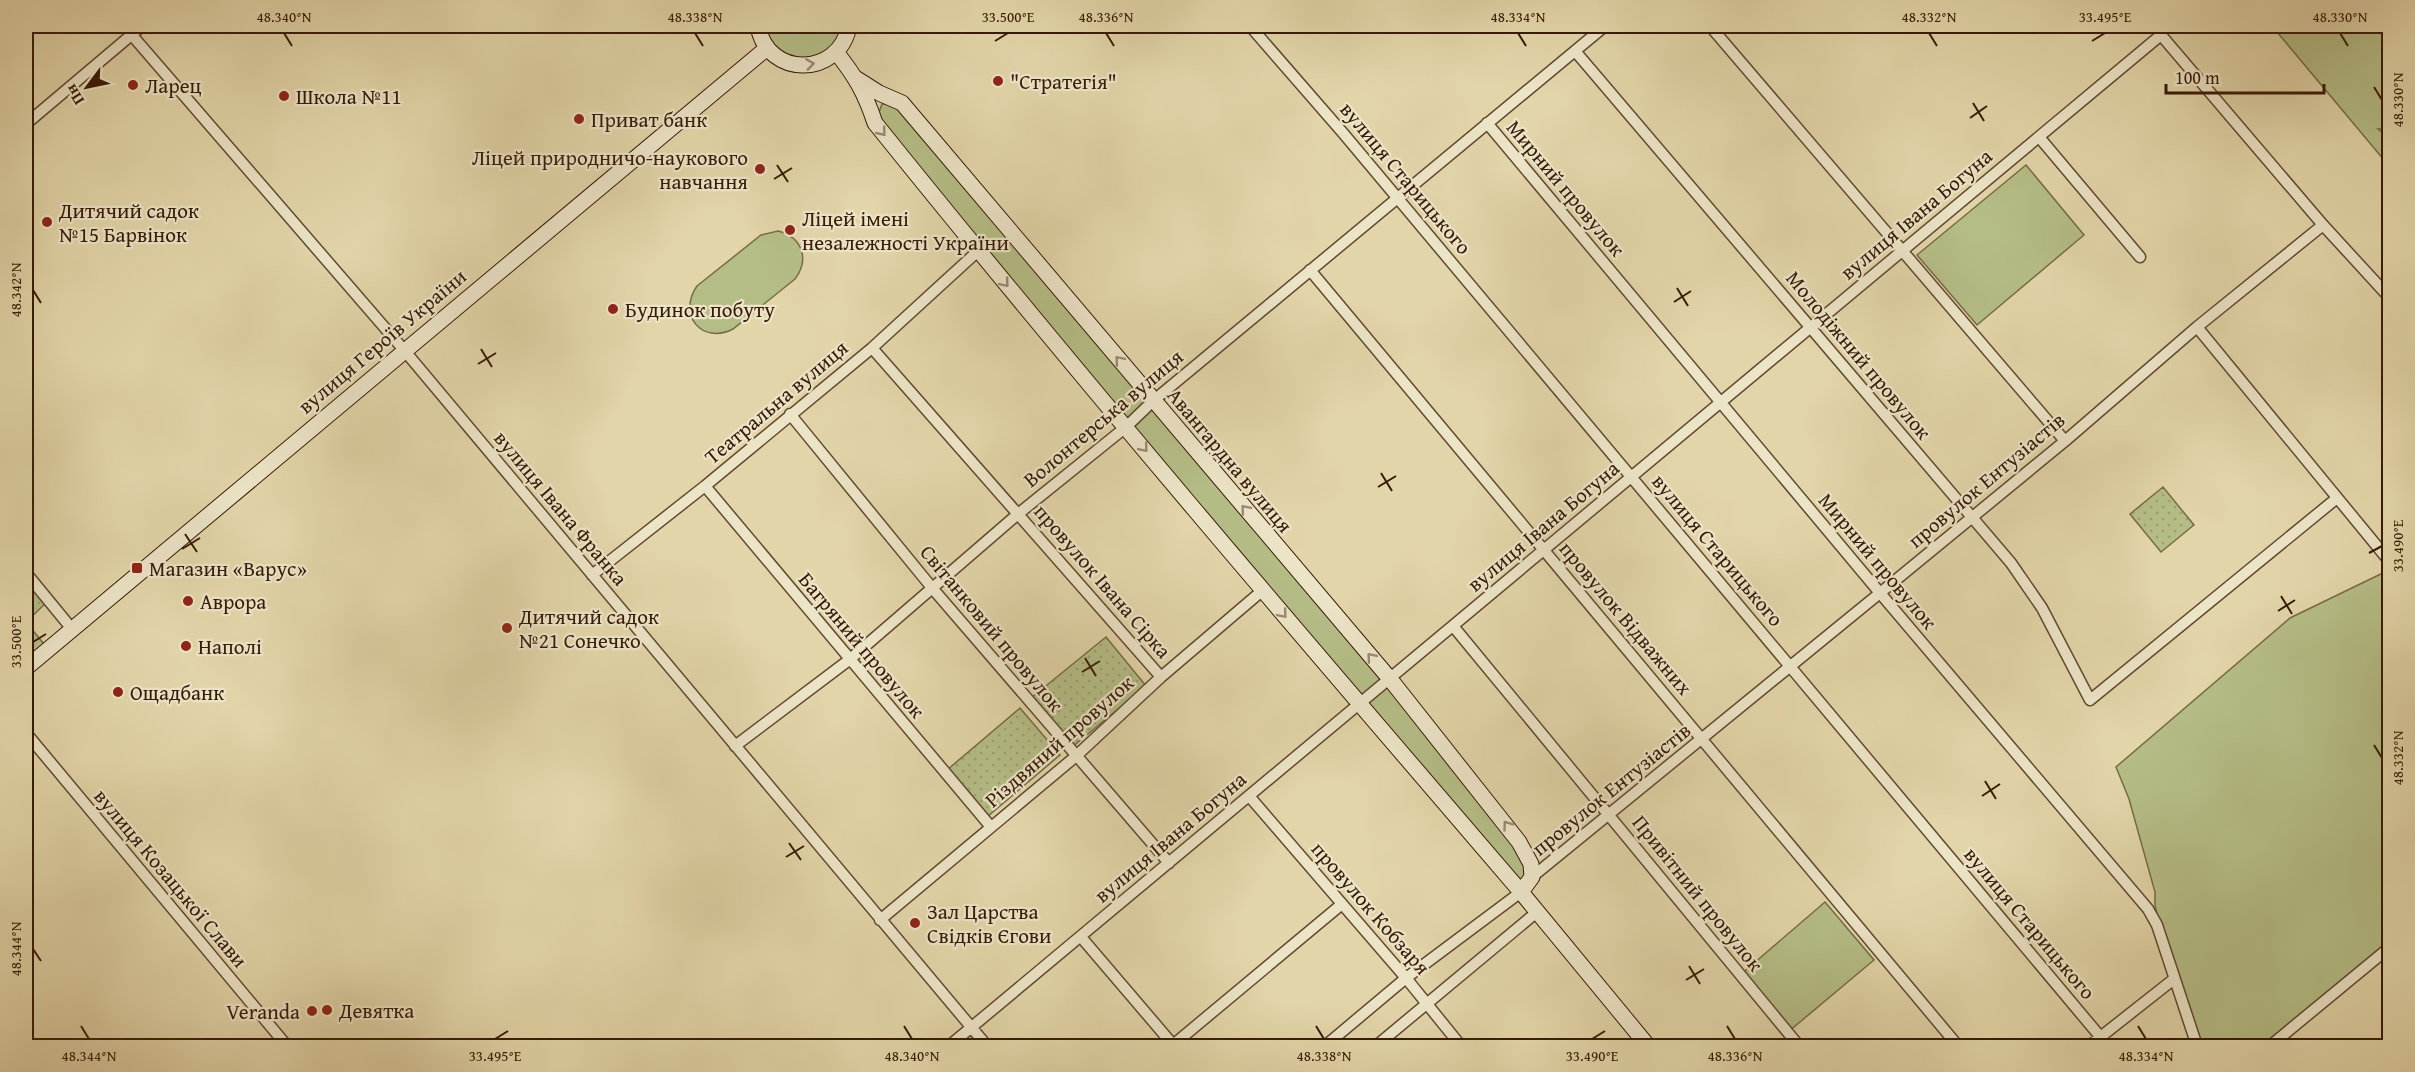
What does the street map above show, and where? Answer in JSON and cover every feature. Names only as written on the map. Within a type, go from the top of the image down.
[{"type":"street","points":[[26,124],[128,30],[142,26]]},
{"type":"street","points":[[758,26],[768,48],[785,61],[806,65],[827,59],[836,52],[843,44],[849,26]]},
{"type":"street","name":"вулиця Старицького","points":[[1250,26],[1397,198],[2108,1047]]},
{"type":"street","name":"Волонтерська вулиця","points":[[735,746],[849,660],[1018,514],[1126,427],[1153,401],[1605,26]]},
{"type":"street","points":[[1710,26],[2065,441]]},
{"type":"street","name":"вулиця Івана Франка","points":[[128,30],[404,350],[987,1047]]},
{"type":"street","name":"вулиця Івана Богуна","points":[[949,1047],[2161,35],[2323,225]]},
{"type":"street","name":"вулиця Героїв України","points":[[26,668],[768,48]]},
{"type":"street","name":"Молодіжний провулок","points":[[1575,51],[1971,518],[2011,562],[2042,608],[2090,700],[2337,498]]},
{"type":"street","name":"Авангардна вулиця","points":[[836,52],[857,79],[875,123],[978,251],[1263,591],[1521,892],[1648,1047]]},
{"type":"street","name":"Авангардна вулиця","points":[[857,79],[879,93],[902,103],[1390,679],[1505,821],[1531,864],[1532,877]]},
{"type":"street","name":"Мирний провулок","points":[[1487,123],[1720,403],[2148,909],[2157,925],[2197,1047]]},
{"type":"street","points":[[2038,137],[2140,257]]},
{"type":"street","points":[[2323,225],[2390,298]]},
{"type":"street","name":"провулок Ентузіастів","points":[[1532,877],[2065,441],[2197,327],[2323,225]]},
{"type":"street","name":"Театральна вулиця","points":[[592,575],[705,486],[872,348],[978,251]]},
{"type":"street","name":"провулок Відважних","points":[[1310,270],[1958,1047]]},
{"type":"street","points":[[2197,327],[2390,562]]},
{"type":"street","name":"провулок Івана Сірка","points":[[872,348],[1161,677]]},
{"type":"street","name":"Світанковий провулок","points":[[790,414],[933,589],[1075,757],[1169,863]]},
{"type":"street","name":"Багряний провулок","points":[[705,486],[991,827]]},
{"type":"street","points":[[26,573],[72,629]]},
{"type":"street","name":"Різдвяний провулок","points":[[880,920],[1075,757],[1161,677],[1263,591]]},
{"type":"street","name":"Привітний провулок","points":[[1453,626],[1799,1047]]},
{"type":"street","name":"вулиця Козацької Слави","points":[[26,733],[287,1047]]},
{"type":"street","name":"провулок Кобзаря","points":[[1249,796],[1406,978],[1461,1047]]},
{"type":"street","points":[[1325,1047],[1406,978],[1521,892],[1532,877]]},
{"type":"street","points":[[1081,937],[1174,1046],[1342,904]]},
{"type":"street","points":[[1376,1047],[1425,1003],[1537,912]]},
{"type":"street","points":[[2270,1047],[2390,947]]},
{"type":"street","points":[[2089,1047],[2174,979]]},
{"type":"green space","points":[[764,26],[844,26],[831,50],[812,59],[791,57],[773,46]]},
{"type":"green space","points":[[2272,26],[2389,26],[2389,129],[2378,129],[2389,138],[2389,166]]},
{"type":"green space","points":[[902,103],[1390,679],[1531,864],[1521,892],[875,123],[882,104]]},
{"type":"green space","points":[[2026,165],[2084,235],[1977,325],[1917,255]]},
{"type":"green space","points":[[778,231],[793,238],[801,250],[802,264],[795,279],[733,329],[722,333],[703,330],[691,317],[690,307],[697,286],[761,235]]},
{"type":"green space","points":[[2163,487],[2194,525],[2161,552],[2130,514]]},
{"type":"green space","points":[[2389,570],[2389,943],[2264,1046],[2200,1046],[2162,933],[2155,906],[2155,892],[2129,799],[2116,767],[2290,618]]},
{"type":"green space","points":[[26,573],[48,601],[26,622]]},
{"type":"green space","points":[[26,622],[48,649],[26,668]]},
{"type":"green space","points":[[1106,637],[1146,686],[1071,748],[1031,698]]},
{"type":"green space","points":[[1020,708],[1060,755],[987,817],[947,770]]},
{"type":"green space","points":[[1825,902],[1874,960],[1788,1032],[1740,975]]},
{"type":"place","name":"\"Стратегія\"","points":[[998,81]]},
{"type":"place","name":"Ларец","points":[[133,85]]},
{"type":"place","name":"Школа №11","points":[[284,96]]},
{"type":"place","name":"Приват банк","points":[[579,119]]},
{"type":"place","name":"Ліцей природничо-наукового навчання","points":[[760,169]]},
{"type":"place","name":"Дитячий садок №15 Барвінок","points":[[47,222]]},
{"type":"place","name":"Ліцей імені незалежності України","points":[[790,230]]},
{"type":"place","name":"Будинок побуту","points":[[613,309]]},
{"type":"place","name":"Магазин «Варус»","points":[[137,568]]},
{"type":"place","name":"Аврора","points":[[188,601]]},
{"type":"place","name":"Дитячий садок №21 Сонечко","points":[[507,628]]},
{"type":"place","name":"Наполі","points":[[186,646]]},
{"type":"place","name":"Ощадбанк","points":[[118,692]]},
{"type":"place","name":"Зал Царства Свідків Єгови","points":[[915,923]]},
{"type":"place","name":"Девятка","points":[[327,1010]]},
{"type":"place","name":"Veranda","points":[[312,1011]]}]
